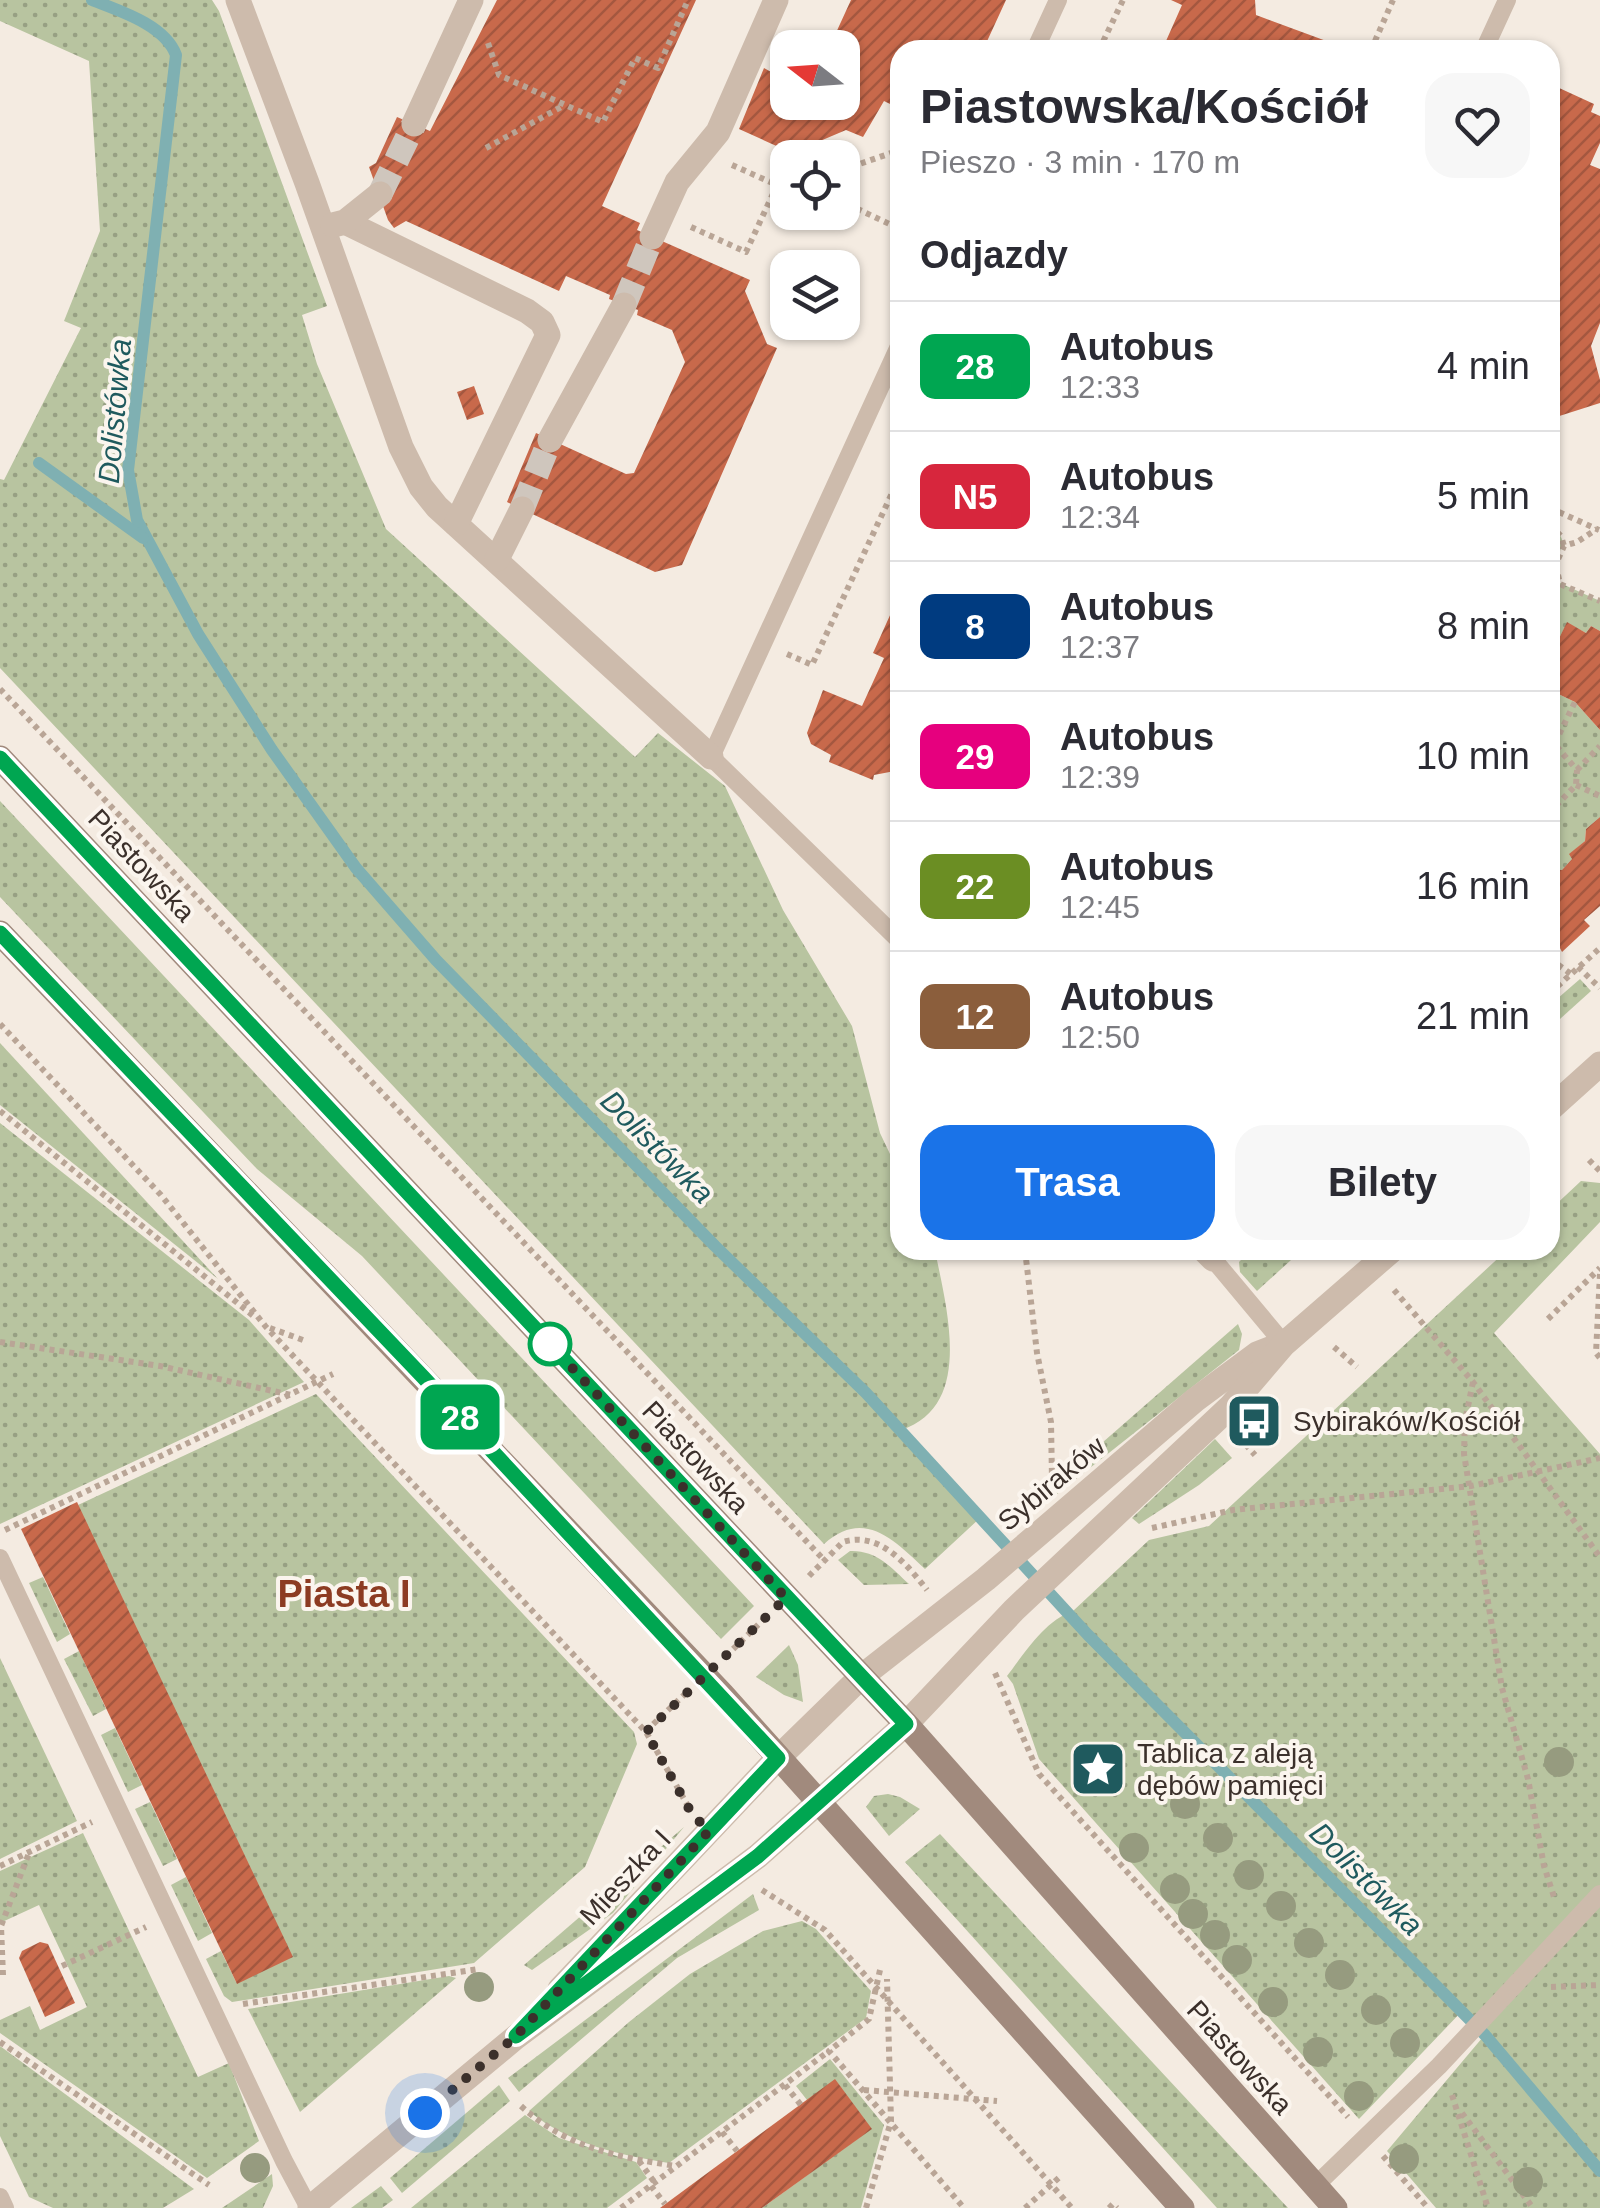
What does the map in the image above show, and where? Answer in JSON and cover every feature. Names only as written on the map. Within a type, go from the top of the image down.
[{"type":"main road","name":"Piastowska","points":[[0,758],[906,1724],[1334,2208]]},
{"type":"main road","points":[[0,933],[704,1676],[879,1866],[1182,2208]]},
{"type":"street","points":[[238,0],[334,225],[400,447],[421,487],[456,524],[711,757]]},
{"type":"street","points":[[414,124],[471,0]]},
{"type":"street","points":[[657,226],[677,182],[723,122],[776,0]]},
{"type":"street","points":[[334,225],[380,194]]},
{"type":"street","points":[[334,225],[527,311],[542,322],[548,335],[456,524]]},
{"type":"street","points":[[550,440],[624,304]]},
{"type":"street","points":[[497,558],[522,509]]},
{"type":"street","points":[[1560,1100],[1600,1064]]},
{"type":"street","name":"Sybiraków","points":[[819,1804],[906,1724],[1014,1610],[1231,1406],[1284,1344],[1380,1260]]},
{"type":"street","name":"Sybiraków","points":[[861,1676],[986,1579],[1210,1389],[1257,1354],[1284,1344]]},
{"type":"street","name":"Mieszka I","points":[[516,2036],[778,1758],[861,1676]]},
{"type":"street","name":"Mieszka I","points":[[310,2208],[516,2036],[742,1869],[819,1804]]},
{"type":"lane","points":[[1040,40],[1058,0]]},
{"type":"lane","points":[[1489,40],[1507,0]]},
{"type":"lane","points":[[890,366],[711,757],[890,931]]},
{"type":"lane","points":[[1213,1260],[1284,1344]]},
{"type":"lane","points":[[0,1558],[279,2151],[310,2208]]},
{"type":"lane","points":[[1315,2186],[1442,2062],[1600,1894]]},
{"type":"lane","points":[[0,2198],[5,2208]]},
{"type":"path","points":[[486,37],[499,75],[602,122],[635,58],[658,68],[688,0]]},
{"type":"path","points":[[1105,40],[1123,0]]},
{"type":"path","points":[[1375,40],[1393,0]]},
{"type":"path","points":[[486,148],[564,105]]},
{"type":"path","points":[[704,151],[770,182]]},
{"type":"path","points":[[860,163],[890,153]]},
{"type":"path","points":[[657,226],[746,252],[770,198]]},
{"type":"path","points":[[860,209],[890,224]]},
{"type":"path","points":[[762,644],[812,665],[890,497]]},
{"type":"path","points":[[1560,512],[1599,530]]},
{"type":"path","points":[[1564,546],[1599,530]]},
{"type":"path","points":[[1560,535],[1564,546],[1560,555]]},
{"type":"path","points":[[1560,584],[1600,601]]},
{"type":"path","points":[[0,689],[825,1560],[646,1732]]},
{"type":"path","points":[[1560,727],[1574,702]]},
{"type":"path","points":[[1560,801],[1576,784],[1577,770],[1600,746]]},
{"type":"path","points":[[1560,750],[1577,770]]},
{"type":"path","points":[[1576,784],[1600,796]]},
{"type":"path","points":[[1560,984],[1600,948]]},
{"type":"path","points":[[1560,967],[1571,974]]},
{"type":"path","points":[[1578,967],[1600,988]]},
{"type":"path","points":[[0,1024],[161,1195],[266,1327],[646,1732],[692,1814],[709,1831]]},
{"type":"path","points":[[0,1111],[266,1327],[303,1340]]},
{"type":"path","points":[[1588,1160],[1600,1171]]},
{"type":"path","points":[[1026,1260],[1037,1354],[1051,1422],[1052,1479]]},
{"type":"path","points":[[1383,1260],[1600,1557]]},
{"type":"path","points":[[1548,1319],[1600,1271]]},
{"type":"path","points":[[1600,1271],[1596,1353],[1600,1358]]},
{"type":"path","points":[[0,1342],[160,1366],[292,1395]]},
{"type":"path","points":[[0,1533],[333,1374]]},
{"type":"path","points":[[1473,1382],[1465,1421],[1464,1454],[1502,1688],[1528,1778],[1544,1866],[1564,1930]]},
{"type":"path","points":[[1142,1530],[1232,1510],[1471,1486],[1600,1458]]},
{"type":"path","points":[[997,1676],[1039,1774],[1428,2208]]},
{"type":"path","points":[[0,1866],[118,1808]]},
{"type":"path","points":[[2,1975],[1,1926],[30,1852]]},
{"type":"path","points":[[742,1869],[763,1891],[826,1930],[1072,2208]]},
{"type":"path","points":[[62,1966],[170,1918]]},
{"type":"path","points":[[214,2008],[479,1969]]},
{"type":"path","points":[[620,2208],[869,2019],[880,1970]]},
{"type":"path","points":[[866,2208],[891,2121],[888,1979]]},
{"type":"path","points":[[0,2042],[209,2185]]},
{"type":"path","points":[[828,2051],[964,2208]]},
{"type":"path","points":[[1442,2062],[1488,2208]]},
{"type":"path","points":[[785,2084],[800,2105]]},
{"type":"path","points":[[864,2090],[997,2102]]},
{"type":"path","points":[[521,2106],[560,2136],[638,2160],[677,2166]]},
{"type":"path","points":[[1457,2106],[1533,2208]]},
{"type":"path","points":[[722,2132],[737,2152]]},
{"type":"path","points":[[638,2160],[666,2204]]},
{"type":"path","points":[[1025,2208],[1062,2175]]},
{"type":"path","points":[[1109,2208],[1112,2204],[1117,2208]]},
{"type":"green space","points":[[0,0],[212,0],[327,306],[302,315],[317,364],[386,529],[635,757],[658,733],[725,786],[783,910],[852,1026],[880,1133],[890,1154],[890,1260],[937,1260],[949,1326],[947,1378],[939,1400],[924,1418],[901,1430],[980,1518],[925,1569],[890,1539],[865,1528],[839,1534],[824,1544],[0,668],[0,479],[4,480],[81,328],[64,321],[100,231],[89,61],[0,21]]},
{"type":"green space","points":[[1560,583],[1600,601],[1600,631],[1591,626],[1586,633],[1567,623],[1560,637]]},
{"type":"green space","points":[[1560,695],[1575,702],[1600,730],[1600,817],[1586,829],[1585,841],[1570,854],[1572,859],[1562,870]]},
{"type":"green space","points":[[0,801],[754,1606],[721,1639],[362,1256],[257,1169],[0,897]]},
{"type":"green space","points":[[1580,979],[1591,991],[1560,1019],[1560,996]]},
{"type":"green space","points":[[0,1043],[218,1279],[0,1105]]},
{"type":"green space","points":[[0,1123],[249,1320],[304,1382],[0,1524]]},
{"type":"green space","points":[[1581,1181],[1600,1183],[1600,1222],[1494,1333],[1600,1454],[1600,2208],[1436,2208],[1387,2151],[1488,2031],[1464,2009],[1359,2119],[1039,1759],[1007,1676],[1044,1630],[1073,1611],[1149,1540],[1209,1526],[1496,1260],[1560,1260],[1560,1201]]},
{"type":"green space","points":[[1291,1260],[1257,1291],[1240,1272],[1239,1262]]},
{"type":"green space","points":[[1238,1324],[1242,1334],[1239,1350],[1052,1498],[1047,1491]]},
{"type":"green space","points":[[316,1394],[634,1732],[637,1744],[585,1867],[474,1963],[232,2002],[224,1996],[206,1959],[221,1951],[237,1984],[78,1505]]},
{"type":"green space","points":[[1215,1439],[1232,1458],[1139,1524],[1132,1518]]},
{"type":"green space","points":[[850,1551],[875,1557],[909,1584],[864,1585],[838,1560]]},
{"type":"green space","points":[[43,1577],[70,1634],[57,1642],[29,1583]]},
{"type":"green space","points":[[789,1645],[798,1665],[803,1702],[756,1677]]},
{"type":"green space","points":[[79,1651],[106,1709],[93,1716],[64,1659]]},
{"type":"green space","points":[[0,1658],[77,1821],[0,1859]]},
{"type":"green space","points":[[115,1728],[142,1785],[128,1792],[101,1735]]},
{"type":"green space","points":[[888,1794],[920,1809],[889,1836],[866,1807],[874,1796]]},
{"type":"green space","points":[[150,1802],[177,1859],[163,1866],[135,1809]]},
{"type":"green space","points":[[684,1827],[613,1913],[532,1970],[524,1965]]},
{"type":"green space","points":[[83,1833],[198,2077],[229,2063],[259,2141],[207,2178],[0,2033],[0,2020],[30,2006],[40,2030],[87,2007],[39,1905],[0,1923],[0,1871]]},
{"type":"green space","points":[[940,1834],[1288,2208],[1217,2208],[905,1862]]},
{"type":"green space","points":[[186,1877],[212,1933],[198,1941],[171,1885]]},
{"type":"green space","points":[[753,1894],[759,1910],[677,1958],[519,2092],[508,2078]]},
{"type":"green space","points":[[802,1921],[816,1929],[871,1991],[866,2018],[669,2163],[578,2140],[529,2111],[690,1974],[763,1931]]},
{"type":"green space","points":[[449,1976],[456,1978],[300,2112],[248,2009]]},
{"type":"green space","points":[[0,2046],[194,2189],[163,2208],[53,2208],[29,2197],[0,2136]]},
{"type":"green space","points":[[830,2059],[884,2125],[861,2208],[762,2208],[871,2129],[807,2100],[796,2086]]},
{"type":"green space","points":[[499,2085],[510,2101],[402,2193],[390,2178]]},
{"type":"green space","points":[[525,2115],[559,2138],[636,2162],[647,2178],[607,2208],[411,2208]]},
{"type":"green space","points":[[272,2174],[273,2186],[263,2208],[222,2208]]},
{"type":"green space","points":[[381,2186],[393,2200],[382,2208],[351,2208]]},
{"type":"building","points":[[497,0],[696,0],[602,206],[640,223],[637,230],[750,280],[745,291],[767,344],[777,348],[682,565],[655,572],[507,502],[536,433],[626,474],[634,473],[685,362],[672,330],[637,315],[638,310],[609,299],[610,295],[566,276],[559,291],[406,221],[394,228],[369,167],[376,163],[397,117],[430,131]]},
{"type":"building","points":[[851,0],[1006,0],[988,40],[890,40],[890,104],[884,101],[863,137],[846,130],[822,140],[770,140],[770,143],[739,129],[764,68],[770,71],[770,120],[860,120],[860,30],[837,30]]},
{"type":"building","points":[[1171,0],[1255,0],[1256,15],[1324,40],[1166,40],[1182,5]]},
{"type":"building","points":[[1560,88],[1594,104],[1591,112],[1600,116],[1600,143],[1590,165],[1600,169],[1600,323],[1591,346],[1600,380],[1600,403],[1560,416]]},
{"type":"building","points":[[474,386],[484,414],[467,420],[457,392]]},
{"type":"building","points":[[890,615],[890,772],[874,775],[873,780],[829,762],[831,755],[811,744],[807,733],[823,690],[862,706],[884,658],[873,653]]},
{"type":"building","points":[[1567,622],[1586,633],[1591,626],[1600,631],[1600,730],[1575,702],[1560,695],[1560,636]]},
{"type":"building","points":[[1600,817],[1600,906],[1584,920],[1590,926],[1562,952],[1560,870],[1572,859],[1569,854],[1585,841],[1586,829]]},
{"type":"building","points":[[77,1502],[293,1957],[237,1984],[21,1529]]},
{"type":"building","points":[[40,1942],[48,1944],[75,2003],[45,2017],[19,1958],[22,1951]]},
{"type":"building","points":[[835,2079],[872,2129],[762,2208],[660,2208]]},
{"type":"waterway","name":"Dolistówka","points":[[92,0],[152,27],[176,55],[128,470],[137,520],[198,634],[272,750],[356,868],[436,960],[715,1246],[866,1393],[1088,1635],[1485,2035],[1600,2171]]},
{"type":"waterway","points":[[39,463],[143,538]]},
{"type":"tunnel","points":[[380,194],[414,124]]},
{"type":"tunnel","points":[[624,305],[652,237]]},
{"type":"tunnel","points":[[522,509],[550,440]]},
{"type":"bus line","name":"28","points":[[0,758],[906,1724],[758,1856],[516,2036],[778,1758],[722,1694],[0,933]]},
{"type":"place","name":"Sybiraków/Kościół","points":[[1254,1421]]},
{"type":"place","name":"Tablica z aleją dębów pamięci","points":[[1098,1769]]},
{"type":"district","name":"Piasta I","points":[[344,1594]]},
{"type":"route","points":[[425,2113],[516,2036],[709,1831],[692,1814],[646,1732],[786,1598],[550,1344]]}]
